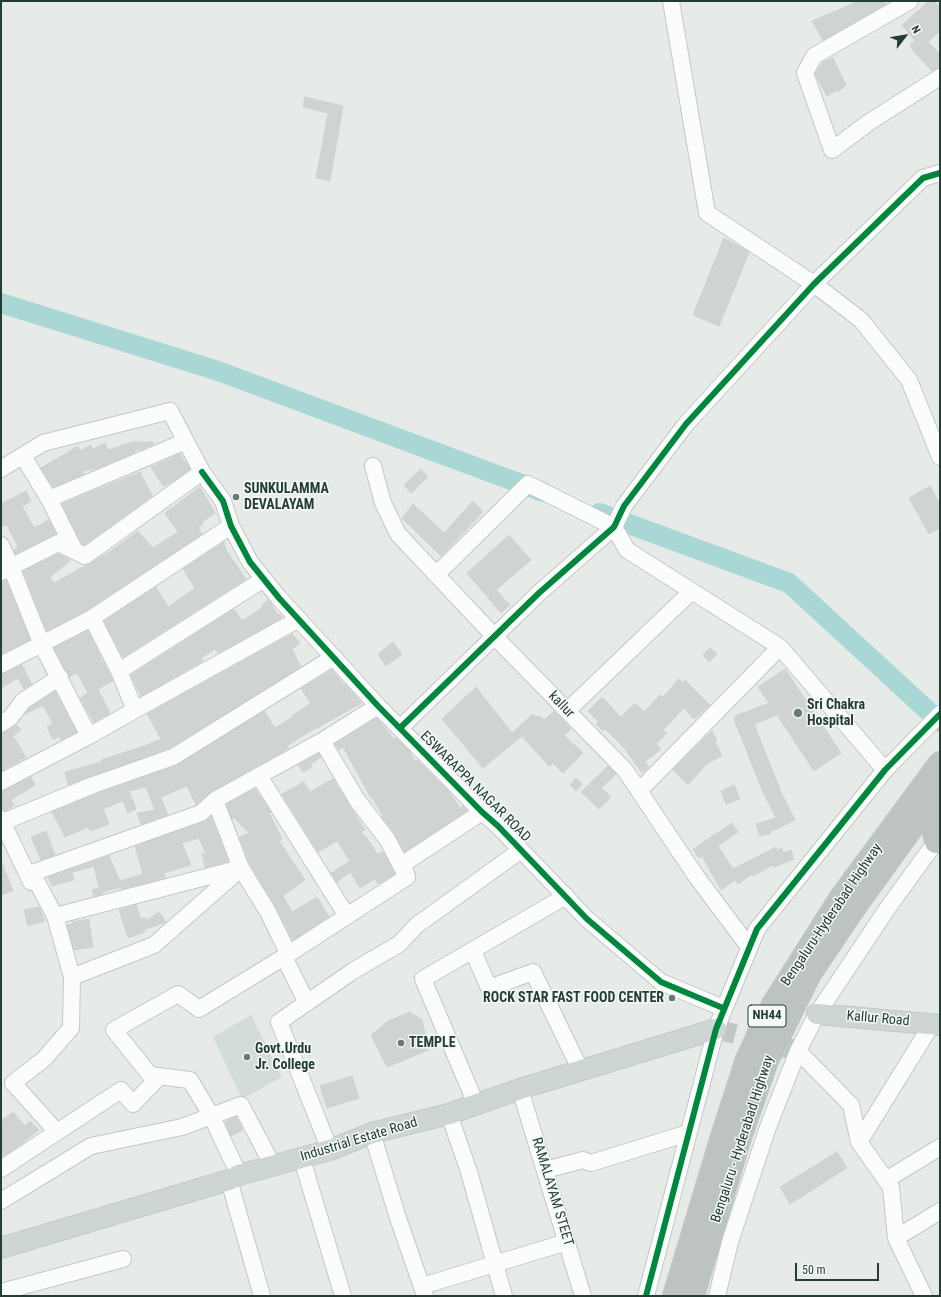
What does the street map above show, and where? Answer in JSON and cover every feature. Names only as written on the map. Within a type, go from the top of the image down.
[{"type":"highway","points":[[935,782],[938,839]]},
{"type":"highway","name":"Bengaluru-Hyderabad Highway","points":[[674,1296],[722,1136],[745,1066],[772,1006],[841,897],[935,782]]},
{"type":"highway","name":"Bengaluru - Hyderabad Highway","points":[[693,1296],[740,1138],[767,1061],[810,974],[935,782]]},
{"type":"main road","name":"Kallur Road","points":[[817,1014],[936,1025]]},
{"type":"main road","name":"Industrial Estate Road","points":[[1,1248],[330,1150],[372,1133],[449,1114],[520,1089],[716,1029]]},
{"type":"street","points":[[671,1],[707,213],[814,284],[861,320],[909,380],[940,458]]},
{"type":"street","points":[[910,1],[814,56],[805,72],[832,150],[868,123],[940,77]]},
{"type":"street","points":[[400,728],[539,593],[614,527],[624,506],[686,424],[814,284],[923,178],[940,173]]},
{"type":"street","name":"ESWARAPPA NAGAR ROAD","points":[[23,456],[43,443],[170,411],[202,472],[223,501],[231,526],[250,562],[299,619],[378,706],[482,812],[498,826],[587,919],[661,982],[723,1008]]},
{"type":"street","points":[[49,499],[186,441]]},
{"type":"street","points":[[1,469],[23,456],[49,499],[74,551]]},
{"type":"street","name":"kallur","points":[[373,466],[383,503],[398,534],[624,770],[696,876],[749,947]]},
{"type":"street","points":[[6,569],[58,542],[85,556],[202,472]]},
{"type":"street","points":[[436,575],[528,484],[614,527],[627,550],[780,647],[885,770]]},
{"type":"street","points":[[1,666],[92,618],[231,526]]},
{"type":"street","points":[[1,545],[6,569],[42,645],[60,677],[89,736]]},
{"type":"street","points":[[119,671],[264,579]]},
{"type":"street","points":[[567,711],[692,591]]},
{"type":"street","points":[[92,618],[119,671],[135,710]]},
{"type":"street","points":[[1,782],[89,736],[299,619]]},
{"type":"street","points":[[639,791],[780,647]]},
{"type":"street","points":[[32,873],[31,882],[2,821],[93,785],[173,757],[334,657]]},
{"type":"street","points":[[1,724],[11,717],[23,701],[60,677]]},
{"type":"street","points":[[32,873],[201,813],[215,800],[322,741],[378,706]]},
{"type":"street","points":[[646,1296],[716,1029],[723,1008],[757,929],[885,770],[940,714]]},
{"type":"street","points":[[322,741],[357,800],[387,839],[407,877]]},
{"type":"street","points":[[259,776],[347,916]]},
{"type":"street","points":[[215,800],[241,868],[268,912],[307,1003]]},
{"type":"street","points":[[407,877],[403,864],[482,812]]},
{"type":"street","points":[[717,1296],[730,1242],[765,1135],[798,1051],[817,1014],[887,909],[938,839]]},
{"type":"street","points":[[330,1150],[279,1022],[353,971],[398,944],[417,925],[521,850]]},
{"type":"street","points":[[55,916],[241,868]]},
{"type":"street","points":[[72,977],[154,945],[241,868]]},
{"type":"street","points":[[32,873],[55,916],[72,977],[71,1028],[44,1059],[13,1083],[57,1132]]},
{"type":"street","points":[[262,1296],[234,1178],[211,1115],[190,1080],[150,1075],[114,1030],[178,994],[199,1009],[407,877]]},
{"type":"street","points":[[476,1104],[424,979],[566,896]]},
{"type":"street","points":[[473,951],[489,988],[533,972],[581,1071]]},
{"type":"street","points":[[859,1142],[936,1025]]},
{"type":"street","points":[[798,1051],[851,1105],[859,1142],[891,1187],[896,1238],[921,1295]]},
{"type":"street","points":[[1,1170],[121,1090],[133,1104],[160,1076]]},
{"type":"street","name":"RAMALAYAM STEET","points":[[520,1089],[583,1296]]},
{"type":"street","points":[[1,1201],[91,1146],[182,1127],[241,1105],[273,1166]]},
{"type":"street","points":[[449,1114],[469,1172],[504,1296]]},
{"type":"street","points":[[372,1133],[397,1215],[423,1291],[495,1264],[567,1242]]},
{"type":"street","points":[[545,1170],[583,1160],[591,1163],[688,1133]]},
{"type":"street","points":[[886,1180],[940,1147]]},
{"type":"street","points":[[302,1158],[343,1296]]},
{"type":"street","points":[[896,1238],[940,1211]]},
{"type":"street","points":[[1,1292],[123,1260]]},
{"type":"shaded area","name":"Govt.Urdu Jr. College","points":[[251,1015],[282,1077],[242,1099],[213,1037]]},
{"type":"building","points":[[859,1],[884,1],[886,4],[823,40],[812,21]]},
{"type":"building","points":[[929,1],[934,1],[940,8],[940,31],[928,42],[940,54],[940,68],[932,71],[915,53],[910,45],[915,41],[902,25]]},
{"type":"building","points":[[833,58],[846,85],[838,92],[837,90],[827,96],[815,74],[823,62]]},
{"type":"building","points":[[305,97],[343,106],[330,181],[316,178],[328,113],[303,107]]},
{"type":"building","points":[[724,238],[749,252],[719,326],[693,315]]},
{"type":"building","points":[[136,441],[153,442],[154,444],[140,450],[139,449],[99,468],[83,471],[84,474],[53,487],[41,468],[78,446],[80,451],[91,445],[93,449],[105,443],[108,450]]},
{"type":"building","points":[[180,454],[190,469],[163,486],[151,467]]},
{"type":"building","points":[[421,469],[428,477],[411,493],[404,485]]},
{"type":"building","points":[[140,472],[152,496],[84,545],[82,544],[62,504]]},
{"type":"building","points":[[930,486],[940,504],[940,528],[929,534],[909,498]]},
{"type":"building","points":[[200,487],[215,513],[202,522],[203,524],[198,528],[202,534],[87,610],[47,631],[23,571],[58,554],[71,560],[50,577],[54,583],[108,553],[138,531],[153,548],[178,532],[165,513]]},
{"type":"building","points":[[26,491],[31,501],[22,506],[34,528],[49,520],[56,534],[16,554],[14,550],[18,547],[7,525],[1,527],[1,504]]},
{"type":"building","points":[[473,501],[483,512],[441,556],[402,518],[413,504],[444,533]]},
{"type":"building","points":[[509,535],[531,560],[496,590],[510,605],[501,613],[467,573]]},
{"type":"building","points":[[224,542],[226,550],[246,579],[123,657],[104,621],[156,587],[168,607],[195,588],[183,569]]},
{"type":"building","points":[[6,580],[30,640],[1,654],[1,581]]},
{"type":"building","points":[[269,600],[278,615],[280,614],[282,618],[218,653],[215,649],[201,658],[203,661],[141,696],[131,675],[234,609],[242,621],[263,607],[262,605]]},
{"type":"building","points":[[88,631],[113,681],[98,689],[110,713],[94,722],[80,698],[88,693],[77,673],[69,677],[54,648]]},
{"type":"building","points":[[292,634],[300,643],[292,649],[301,667],[169,748],[68,785],[65,772],[102,762],[101,760],[161,739],[147,714]]},
{"type":"building","points":[[393,642],[402,654],[386,666],[378,654]]},
{"type":"building","points":[[710,648],[717,654],[709,662],[703,655]]},
{"type":"building","points":[[22,665],[32,684],[24,689],[18,678],[1,688],[1,674]]},
{"type":"building","points":[[785,669],[841,753],[814,771],[777,715],[754,724],[781,792],[795,820],[770,832],[771,833],[760,836],[756,824],[776,818],[762,790],[734,719],[736,718],[735,716],[769,703],[758,687]]},
{"type":"building","points":[[332,670],[344,685],[345,684],[362,703],[304,735],[287,746],[289,748],[210,792],[196,805],[187,786],[161,797],[168,815],[141,824],[137,813],[155,810],[146,787],[129,791],[136,809],[128,813],[123,801],[103,809],[109,824],[90,831],[88,827],[65,837],[52,812],[96,794],[176,766],[264,711],[275,728],[311,703],[301,689]]},
{"type":"building","points":[[679,679],[682,682],[685,680],[710,705],[694,719],[684,708],[663,730],[667,733],[656,744],[661,749],[645,762],[649,767],[642,773],[625,749],[605,729],[603,731],[596,724],[599,722],[588,711],[602,697],[621,717],[635,703],[644,712],[660,695],[663,697]]},
{"type":"building","points":[[476,687],[512,733],[533,714],[536,717],[540,716],[544,720],[554,711],[571,729],[564,735],[583,753],[563,773],[553,763],[549,766],[522,736],[483,768],[442,719]]},
{"type":"building","points":[[55,691],[76,732],[61,740],[59,736],[53,740],[47,727],[53,724],[43,705],[24,715],[30,708]]},
{"type":"building","points":[[377,718],[394,739],[396,738],[409,751],[415,761],[417,760],[450,793],[460,808],[463,806],[467,811],[404,852],[395,834],[382,817],[383,816],[372,797],[371,798],[343,747],[339,750],[335,744]]},
{"type":"building","points":[[17,725],[21,730],[13,736],[26,757],[1,771],[1,733]]},
{"type":"building","points":[[712,731],[717,740],[715,742],[722,756],[708,763],[688,785],[673,770]]},
{"type":"building","points":[[319,754],[321,757],[310,765],[312,767],[303,772],[298,765]]},
{"type":"building","points":[[608,766],[616,774],[601,788],[611,797],[599,809],[581,792]]},
{"type":"building","points":[[31,777],[35,785],[11,800],[14,805],[5,811],[1,810],[1,791]]},
{"type":"building","points":[[576,778],[582,784],[576,791],[570,785]]},
{"type":"building","points":[[333,779],[365,830],[361,832],[367,838],[377,854],[383,852],[395,874],[378,884],[375,879],[360,888],[350,872],[337,882],[331,873],[350,861],[337,841],[318,852],[282,794],[304,782],[310,792]]},
{"type":"building","points":[[734,785],[740,799],[726,804],[721,791]]},
{"type":"building","points":[[255,789],[271,812],[269,813],[282,839],[279,841],[305,880],[283,896],[292,912],[317,897],[329,917],[293,940],[276,907],[250,864],[239,837],[249,833],[234,818],[232,819],[227,804]]},
{"type":"building","points":[[211,817],[228,861],[205,868],[202,852],[204,855],[206,854],[199,838],[182,843],[191,865],[164,873],[165,878],[121,889],[121,887],[102,892],[103,894],[94,896],[92,890],[99,888],[94,866],[73,872],[72,869],[109,856],[120,881],[143,874],[135,846],[204,822]]},
{"type":"building","points":[[732,823],[738,832],[718,846],[733,869],[776,847],[777,850],[782,848],[783,853],[791,850],[794,859],[774,867],[773,865],[753,876],[752,874],[738,884],[735,880],[721,890],[702,856],[699,858],[693,849]]},
{"type":"building","points":[[46,831],[55,855],[41,860],[31,837]]},
{"type":"building","points":[[1,860],[13,891],[1,895]]},
{"type":"building","points":[[71,869],[74,880],[52,886],[48,877]]},
{"type":"building","points":[[136,905],[141,919],[146,918],[146,921],[159,912],[166,922],[128,938],[119,910]]},
{"type":"building","points":[[39,907],[45,921],[28,926],[24,910]]},
{"type":"building","points":[[89,919],[93,947],[74,950],[67,925],[72,924],[72,922]]},
{"type":"building","name":"TEMPLE","points":[[410,1012],[422,1020],[429,1050],[387,1067],[371,1035],[388,1021]]},
{"type":"building","points":[[352,1076],[359,1098],[327,1108],[320,1086]]},
{"type":"building","points":[[13,1112],[25,1126],[30,1121],[39,1130],[1,1158],[1,1121]]},
{"type":"building","points":[[236,1117],[243,1130],[231,1136],[225,1122]]},
{"type":"building","points":[[837,1152],[847,1168],[790,1204],[780,1187]]},
{"type":"waterway","points":[[1,303],[218,371],[543,492]]},
{"type":"waterway","points":[[599,513],[789,583],[940,722]]},
{"type":"tunnel","points":[[716,1029],[798,1051]]},
{"type":"cycle path","points":[[400,728],[539,593],[614,527],[624,506],[686,424],[814,284],[923,178],[940,173]]},
{"type":"cycle path","points":[[202,472],[223,501],[231,526],[250,562],[279,598],[378,706],[482,812],[498,826],[587,919],[661,982],[723,1008]]},
{"type":"cycle path","points":[[646,1296],[716,1029],[757,929],[885,770],[940,714]]},
{"type":"place","name":"SUNKULAMMA DEVALAYAM","points":[[236,497]]},
{"type":"place","name":"Sri Chakra Hospital","points":[[798,713]]},
{"type":"place","name":"ROCK STAR FAST FOOD CENTER","points":[[672,998]]},
{"type":"place","name":"TEMPLE","points":[[401,1043]]},
{"type":"place","name":"Govt.Urdu Jr. College","points":[[247,1057]]}]
